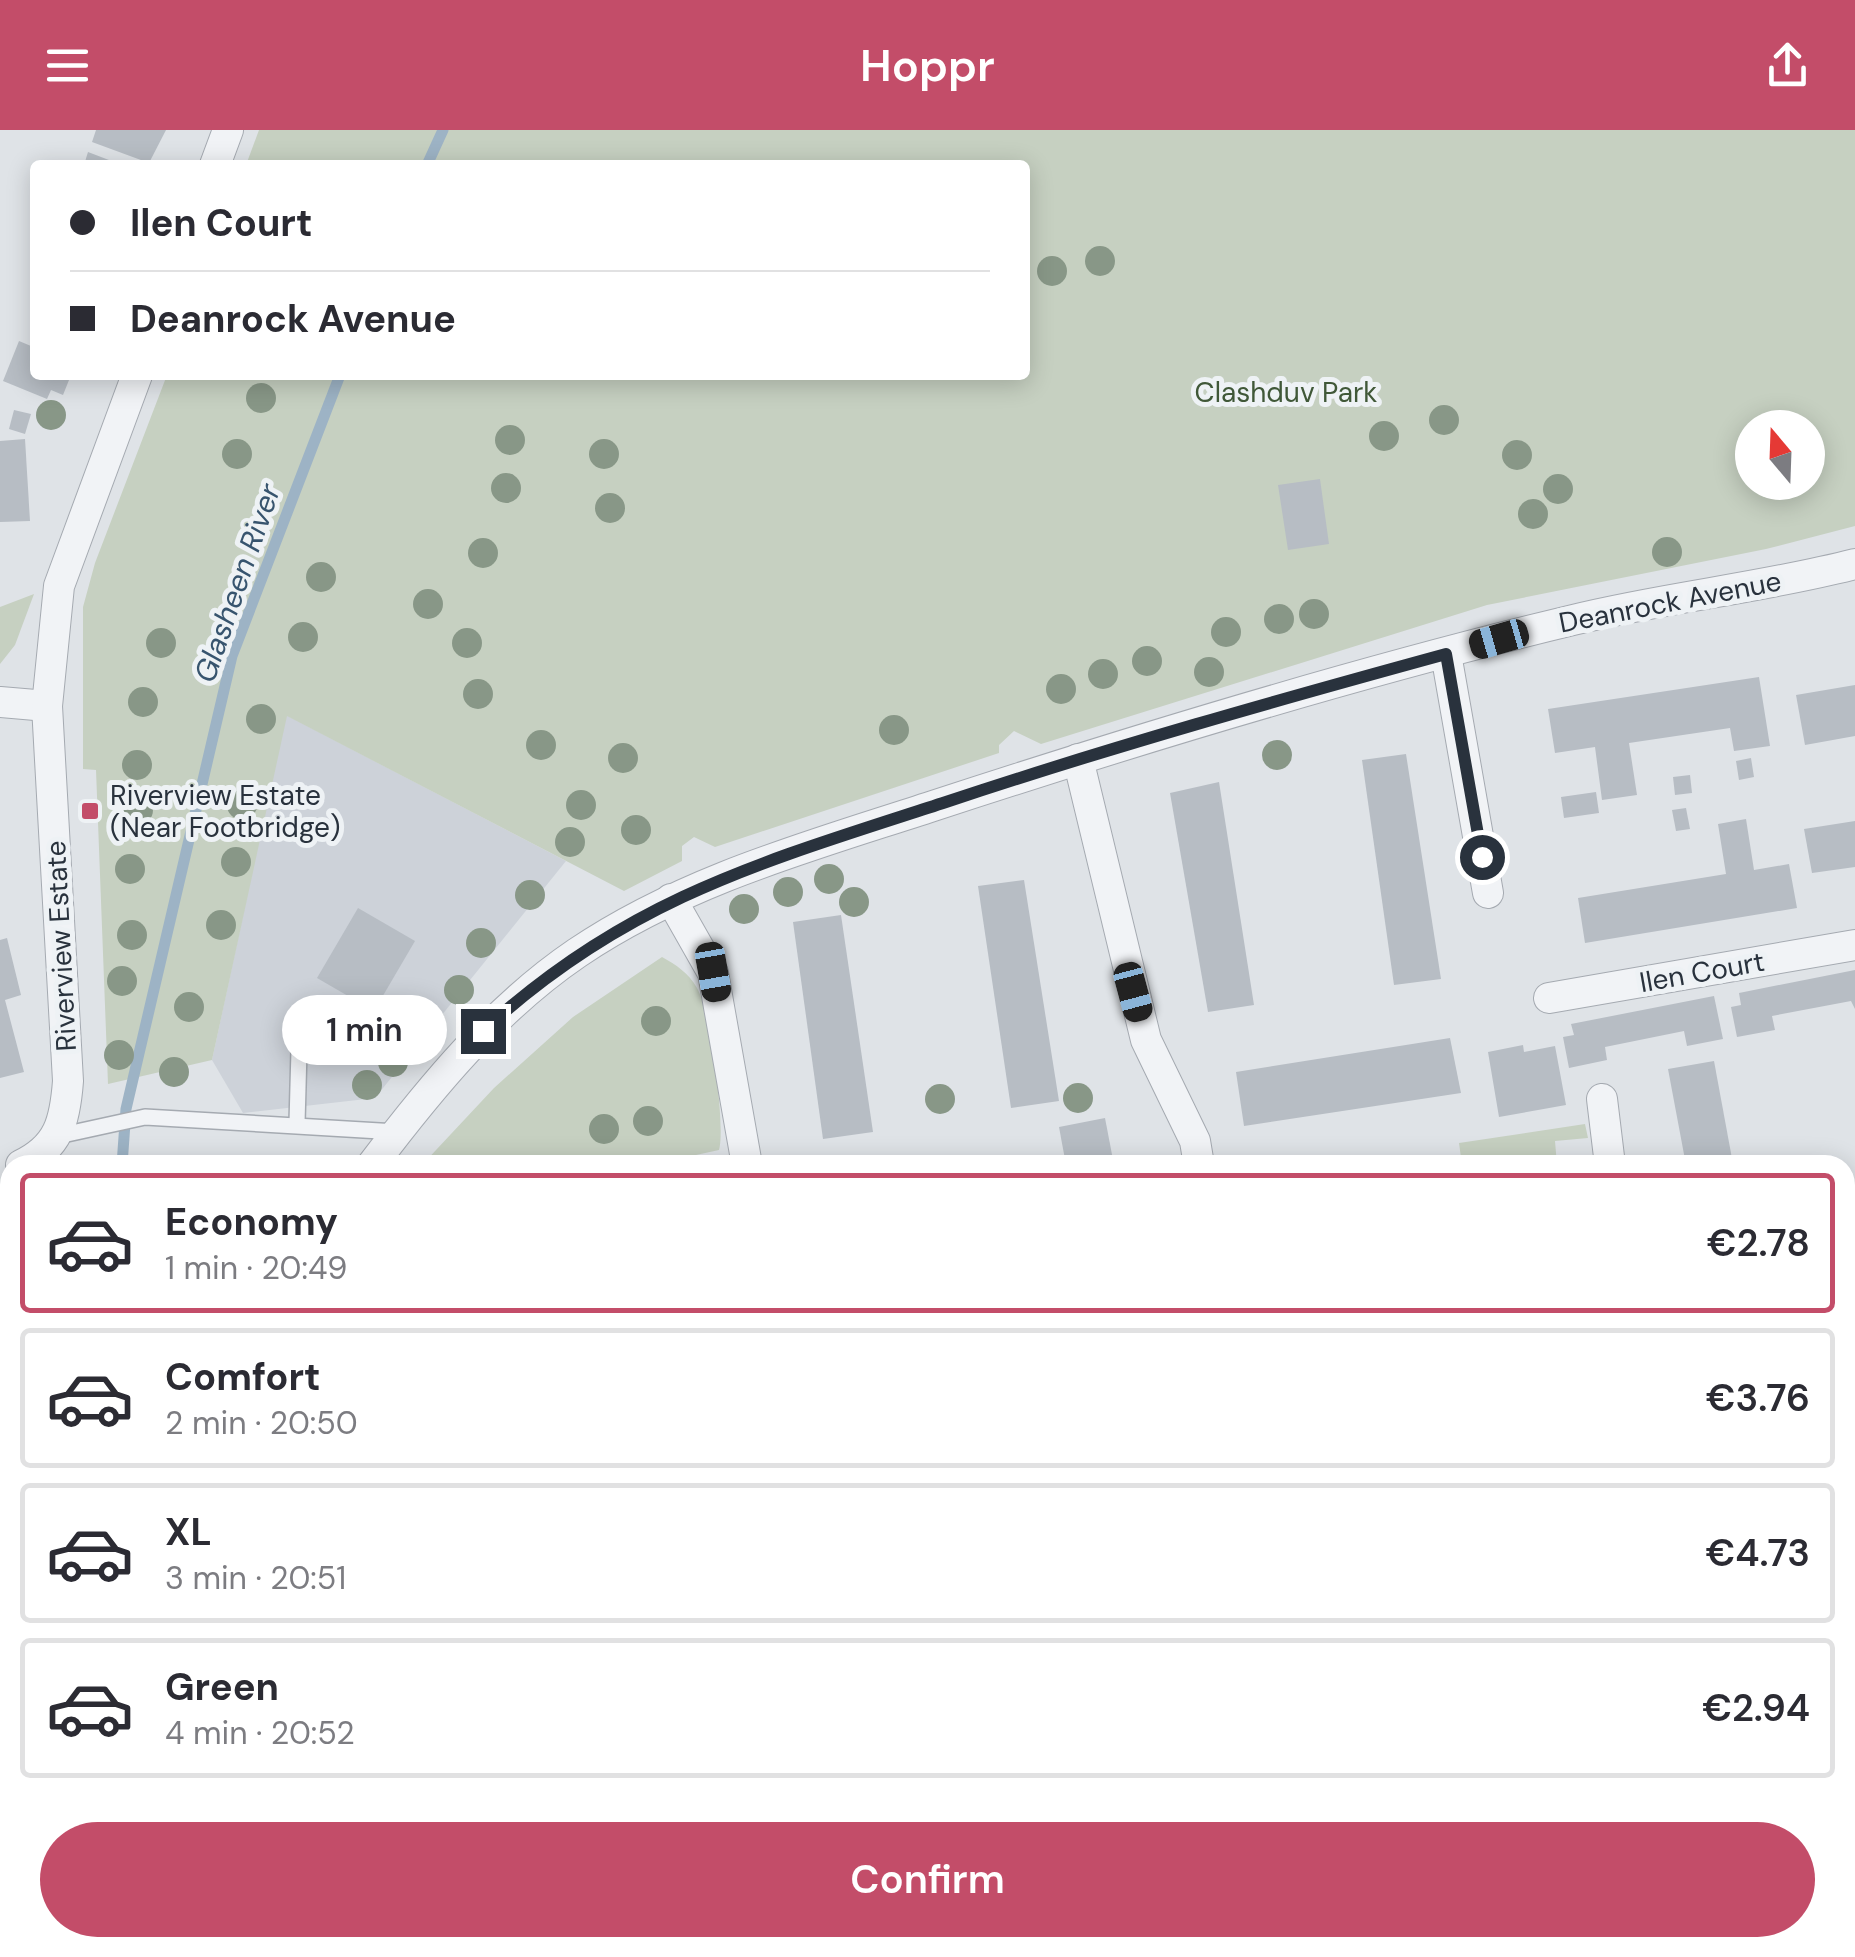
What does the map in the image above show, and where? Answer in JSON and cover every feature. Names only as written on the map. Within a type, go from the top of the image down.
[{"type":"street","points":[[217,160],[228,130]]},
{"type":"street","name":"Riverview Estate","points":[[58,1136],[68,1081],[48,706],[59,586],[135,380]]},
{"type":"street","name":"Deanrock Avenue","points":[[380,1155],[483,1031],[576,954],[671,900],[746,868],[1078,759],[1446,654],[1577,619],[1855,564]]},
{"type":"street","points":[[1446,654],[1488,893]]},
{"type":"street","points":[[0,702],[48,706]]},
{"type":"street","points":[[1078,759],[1146,1040],[1195,1141],[1197,1155]]},
{"type":"street","points":[[671,900],[713,972],[745,1155]]},
{"type":"street","name":"Ilen Court","points":[[1549,998],[1855,945]]},
{"type":"street","points":[[1602,1099],[1609,1155]]},
{"type":"street","points":[[42,1155],[58,1136]]},
{"type":"lane","points":[[297,1123],[300,1014]]},
{"type":"lane","points":[[58,1136],[145,1117],[297,1123],[397,1132]]},
{"type":"shaded area","points":[[286,715],[566,861],[375,1098],[243,1113],[212,1060]]},
{"type":"green space","name":"Clashduv Park","points":[[259,130],[1855,130],[1855,526],[1766,549],[1487,605],[1041,744],[1014,731],[999,745],[999,753],[715,847],[694,837],[682,846],[682,861],[624,891],[287,716],[212,1060],[108,1084],[96,770],[83,769],[83,607],[95,563],[165,380],[1030,380],[1030,160],[248,160]]},
{"type":"green space","points":[[34,594],[15,645],[0,664],[0,607]]},
{"type":"green space","points":[[662,957],[677,966],[697,988],[712,1043],[719,1094],[719,1150],[696,1155],[431,1155],[494,1088],[573,1017]]},
{"type":"green space","points":[[1585,1124],[1588,1138],[1555,1141],[1556,1155],[1461,1155],[1459,1143]]},
{"type":"building","points":[[96,130],[166,130],[151,160],[92,142]]},
{"type":"building","points":[[88,152],[109,160],[86,160]]},
{"type":"building","points":[[19,341],[30,346],[30,380],[69,380],[63,395],[51,390],[47,399],[3,381]]},
{"type":"building","points":[[14,410],[31,414],[25,434],[9,429]]},
{"type":"building","points":[[25,439],[30,521],[0,522],[0,441]]},
{"type":"building","points":[[1320,479],[1329,544],[1288,550],[1278,485]]},
{"type":"building","points":[[1759,677],[1770,746],[1734,751],[1730,728],[1629,743],[1637,795],[1602,800],[1595,747],[1555,753],[1548,709]]},
{"type":"building","points":[[1855,685],[1855,736],[1805,745],[1796,695]]},
{"type":"building","points":[[1406,754],[1441,979],[1394,985],[1362,760]]},
{"type":"building","points":[[1751,758],[1754,777],[1739,780],[1736,761]]},
{"type":"building","points":[[1690,775],[1692,793],[1675,795],[1673,777]]},
{"type":"building","points":[[1219,782],[1254,1005],[1208,1012],[1170,793]]},
{"type":"building","points":[[1596,792],[1599,813],[1564,818],[1561,797]]},
{"type":"building","points":[[1686,808],[1690,829],[1676,831],[1672,810]]},
{"type":"building","points":[[1746,819],[1754,870],[1789,864],[1797,908],[1585,943],[1578,898],[1726,874],[1718,824]]},
{"type":"building","points":[[1855,821],[1855,867],[1812,873],[1804,829]]},
{"type":"building","points":[[1024,880],[1059,1101],[1011,1108],[978,886]]},
{"type":"building","points":[[358,908],[415,941],[374,1011],[317,978]]},
{"type":"building","points":[[841,915],[873,1132],[823,1139],[793,922]]},
{"type":"building","points":[[7,938],[21,995],[5,1000],[24,1072],[0,1078],[0,940]]},
{"type":"building","points":[[1855,970],[1855,1009],[1851,1001],[1772,1016],[1775,1030],[1737,1037],[1731,1007],[1741,1005],[1739,993]]},
{"type":"building","points":[[1714,996],[1723,1039],[1687,1046],[1684,1031],[1605,1047],[1607,1060],[1569,1068],[1563,1037],[1574,1035],[1571,1024]]},
{"type":"building","points":[[1450,1038],[1461,1093],[1244,1126],[1236,1072]]},
{"type":"building","points":[[1523,1045],[1524,1052],[1555,1046],[1566,1105],[1499,1117],[1488,1052]]},
{"type":"building","points":[[1714,1061],[1731,1155],[1684,1155],[1668,1069]]},
{"type":"building","points":[[1105,1118],[1112,1155],[1064,1155],[1059,1127]]},
{"type":"waterway","name":"Glasheen River","points":[[429,160],[443,130]]},
{"type":"waterway","name":"Glasheen River","points":[[123,1155],[126,1109],[232,656],[338,380]]},
{"type":"place","name":"Riverview Estate (Near Footbridge)","points":[[90,811]]},
{"type":"route","points":[[483,1031],[576,954],[708,882],[1078,759],[1446,654],[1482,857]]}]
